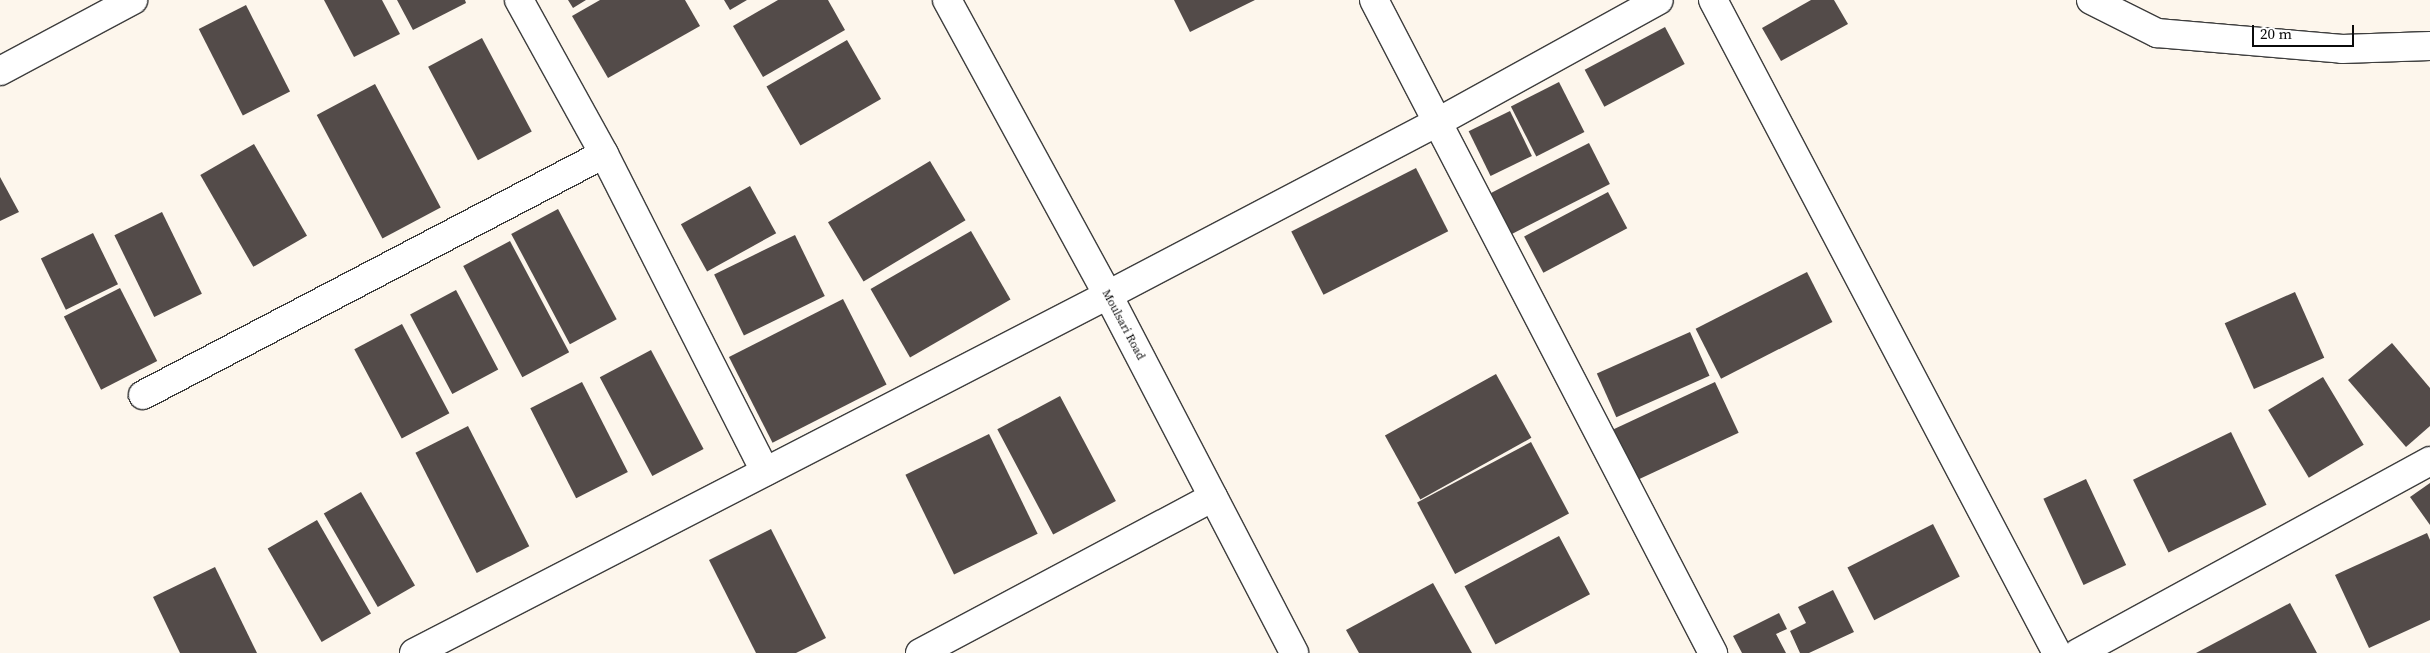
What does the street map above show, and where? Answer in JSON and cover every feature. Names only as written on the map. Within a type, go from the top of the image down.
[{"type":"street","points":[[0,71],[133,0]]},
{"type":"street","points":[[519,0],[604,154],[766,472]]},
{"type":"street","name":"Moulsari Road","points":[[947,0],[1108,295],[1294,653]]},
{"type":"street","points":[[1374,0],[1713,653]]},
{"type":"street","points":[[414,653],[1108,295],[1438,122],[1659,0]]},
{"type":"street","points":[[1713,0],[2057,653]]},
{"type":"street","points":[[2091,0],[2157,33],[2342,49],[2430,46]]},
{"type":"street","points":[[144,395],[604,154]]},
{"type":"street","points":[[2078,653],[2430,460]]},
{"type":"street","points":[[920,653],[1213,497]]},
{"type":"building","points":[[324,0],[382,0],[400,34],[354,57]]},
{"type":"building","points":[[397,0],[465,0],[466,3],[413,30]]},
{"type":"building","points":[[568,0],[586,0],[573,8]]},
{"type":"building","points":[[600,0],[685,0],[700,26],[608,78],[572,16]]},
{"type":"building","points":[[724,0],[747,0],[730,10]]},
{"type":"building","points":[[778,0],[828,0],[845,30],[763,77],[733,26]]},
{"type":"building","points":[[1174,0],[1255,0],[1190,32]]},
{"type":"building","points":[[1811,0],[1834,0],[1848,24],[1781,61],[1762,28]]},
{"type":"building","points":[[246,5],[290,91],[243,115],[199,29]]},
{"type":"building","points":[[1665,27],[1685,64],[1604,107],[1585,70]]},
{"type":"building","points":[[482,38],[532,132],[478,160],[428,67]]},
{"type":"building","points":[[847,40],[881,99],[800,145],[766,86]]},
{"type":"building","points":[[1559,82],[1584,132],[1536,156],[1511,107]]},
{"type":"building","points":[[375,84],[441,208],[382,239],[317,115]]},
{"type":"building","points":[[1510,111],[1532,156],[1491,176],[1469,131]]},
{"type":"building","points":[[1589,143],[1610,184],[1512,234],[1491,193]]},
{"type":"building","points":[[254,144],[307,236],[253,267],[200,175]]},
{"type":"building","points":[[930,161],[966,220],[864,281],[828,222]]},
{"type":"building","points":[[1416,168],[1448,231],[1323,295],[1291,232]]},
{"type":"building","points":[[0,177],[19,212],[0,221]]},
{"type":"building","points":[[750,186],[776,233],[707,272],[681,224]]},
{"type":"building","points":[[1608,192],[1627,228],[1543,273],[1524,237]]},
{"type":"building","points":[[558,209],[617,319],[570,344],[511,234]]},
{"type":"building","points":[[162,212],[202,294],[154,317],[114,235]]},
{"type":"building","points":[[971,231],[1010,299],[910,357],[871,289]]},
{"type":"building","points":[[93,233],[118,284],[66,310],[41,258]]},
{"type":"building","points":[[795,235],[825,296],[744,336],[714,274]]},
{"type":"building","points":[[510,241],[569,352],[522,377],[463,266]]},
{"type":"building","points":[[1807,272],[1832,322],[1721,379],[1696,329]]},
{"type":"building","points":[[120,288],[157,361],[101,390],[64,317]]},
{"type":"building","points":[[456,290],[498,369],[452,394],[410,314]]},
{"type":"building","points":[[2295,292],[2324,358],[2254,389],[2225,323]]},
{"type":"building","points":[[843,299],[887,385],[773,443],[729,357]]},
{"type":"building","points":[[402,324],[449,413],[402,439],[354,349]]},
{"type":"building","points":[[1690,332],[1710,376],[1616,417],[1597,373]]},
{"type":"building","points":[[2392,343],[2430,388],[2430,426],[2406,447],[2348,380]]},
{"type":"building","points":[[651,350],[704,449],[652,476],[600,377]]},
{"type":"building","points":[[1496,374],[1531,438],[1420,499],[1385,436]]},
{"type":"building","points":[[2323,377],[2364,445],[2309,478],[2268,410]]},
{"type":"building","points":[[582,382],[628,472],[576,498],[530,408]]},
{"type":"building","points":[[1715,382],[1739,433],[1634,482],[1610,431]]},
{"type":"building","points":[[1060,396],[1116,501],[1053,534],[997,429]]},
{"type":"building","points":[[468,426],[529,546],[477,573],[415,453]]},
{"type":"building","points":[[2231,432],[2267,505],[2169,553],[2133,480]]},
{"type":"building","points":[[989,434],[1038,534],[954,575],[905,475]]},
{"type":"building","points":[[1531,442],[1569,514],[1455,574],[1417,503]]},
{"type":"building","points":[[2086,479],[2126,565],[2084,585],[2043,499]]},
{"type":"building","points":[[2430,483],[2430,525],[2410,497]]},
{"type":"building","points":[[361,492],[415,586],[378,607],[324,514]]},
{"type":"building","points":[[317,520],[371,614],[322,642],[268,548]]},
{"type":"building","points":[[1933,524],[1960,577],[1874,620],[1847,568]]},
{"type":"building","points":[[771,529],[826,638],[796,653],[756,653],[709,560]]},
{"type":"building","points":[[2427,533],[2430,540],[2430,620],[2369,648],[2335,575]]},
{"type":"building","points":[[1559,536],[1590,594],[1496,645],[1465,586]]},
{"type":"building","points":[[215,567],[257,653],[180,653],[153,597]]},
{"type":"building","points":[[1433,583],[1472,653],[1359,653],[1346,630]]},
{"type":"building","points":[[1833,590],[1854,632],[1809,653],[1800,653],[1790,631],[1806,623],[1798,607]]},
{"type":"building","points":[[2290,603],[2317,653],[2196,653]]},
{"type":"building","points":[[1779,613],[1787,629],[1776,634],[1786,653],[1742,653],[1733,636]]}]
